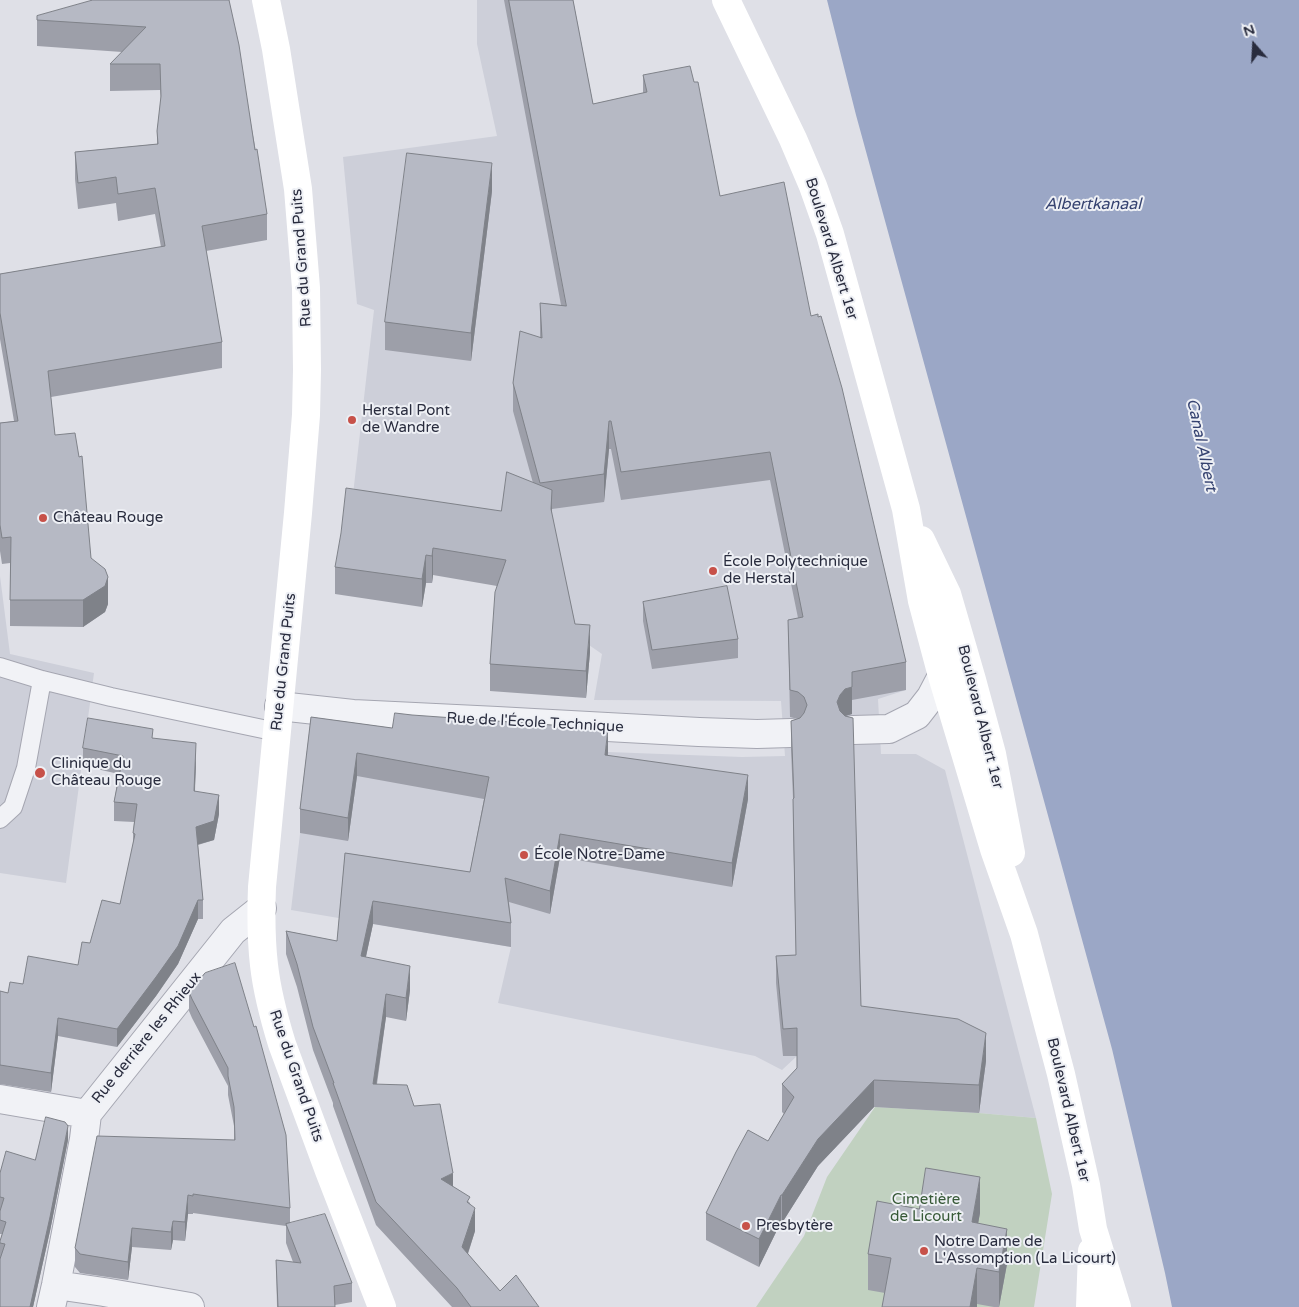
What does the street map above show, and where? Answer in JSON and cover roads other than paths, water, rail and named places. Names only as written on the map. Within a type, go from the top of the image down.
[{"type":"main road","name":"Rue du Grand Puits","points":[[266,0],[276,49],[298,189],[307,330],[306,415],[264,865],[262,908],[264,964],[278,1030],[329,1171],[382,1307]]},
{"type":"main road","name":"Boulevard Albert 1er","points":[[726,0],[793,139],[813,186],[830,234],[906,509],[922,601],[942,676],[994,849],[1024,934],[1061,1074],[1086,1185],[1092,1229],[1090,1307]]},
{"type":"main road","name":"Boulevard Albert 1er","points":[[906,509],[947,594],[972,680],[994,763],[1010,845],[1024,934]]},
{"type":"main road","name":"Boulevard Albert 1er","points":[[1092,1229],[1117,1307]]},
{"type":"street","points":[[852,730],[889,729],[917,715],[931,697],[942,676]]},
{"type":"street","name":"Rue de l'École Technique","points":[[278,719],[353,714],[699,732],[791,733]]},
{"type":"street","name":"Rue derrière les Rhieux","points":[[54,1296],[84,1139],[87,1114],[233,931],[262,908]]},
{"type":"street","points":[[0,1099],[87,1114]]},
{"type":"street","points":[[54,1296],[104,1292],[190,1307]]},
{"type":"lane","points":[[0,666],[42,680],[111,697],[278,719]]},
{"type":"lane","points":[[0,819],[13,807],[26,768],[42,680]]},
{"type":"water","name":"Albertkanaal","points":[[827,0],[1299,0],[1299,1307],[1172,1307],[1112,1049],[856,115]]},
{"type":"place","name":"Herstal Pont de Wandre","points":[[352,420]]},
{"type":"place","name":"Château Rouge","points":[[43,518]]},
{"type":"place","name":"École Polytechnique de Herstal","points":[[713,571]]},
{"type":"place","name":"Clinique du Château Rouge","points":[[40,773]]},
{"type":"place","name":"École Notre-Dame","points":[[524,855]]},
{"type":"place","name":"Presbytère","points":[[746,1226]]},
{"type":"place","name":"Notre Dame de L'Assomption (La Licourt)","points":[[924,1251]]},
{"type":"water label","name":"Canal Albert","points":[[1201,445]]},
{"type":"park label","name":"Cimetière de Licourt","points":[[926,1208]]}]
